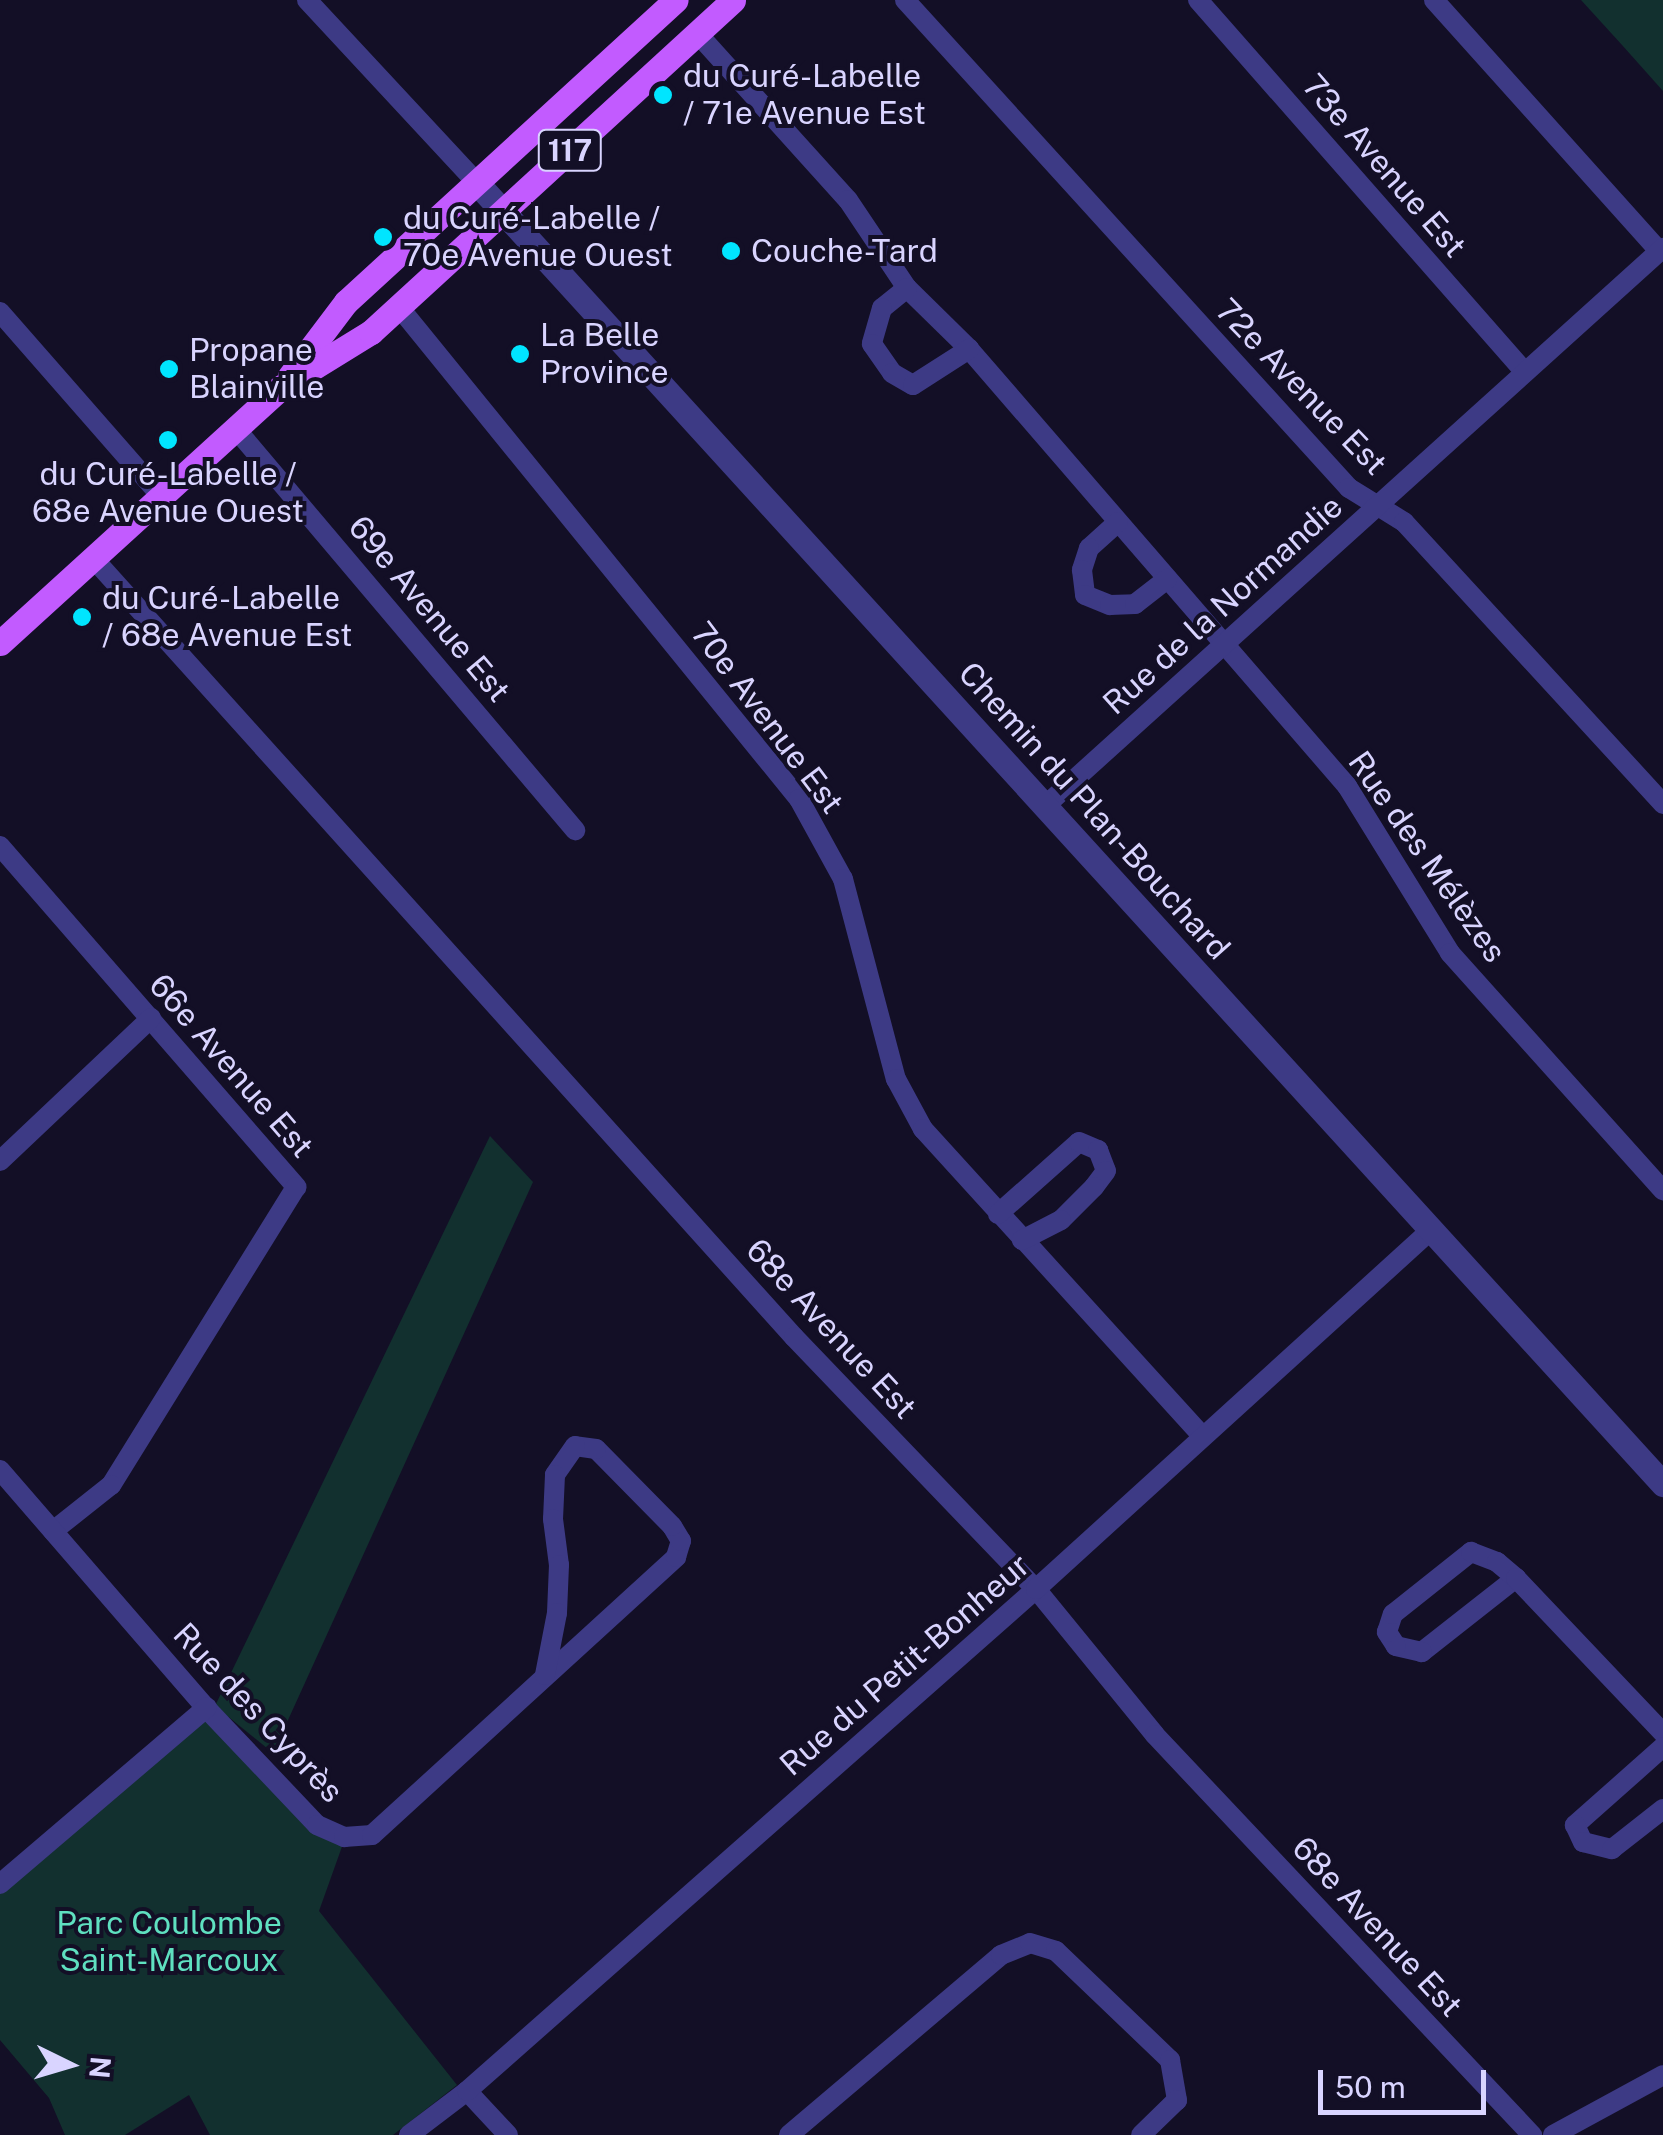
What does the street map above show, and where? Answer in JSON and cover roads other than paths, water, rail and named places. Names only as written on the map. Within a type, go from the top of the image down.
[{"type":"main road","name":"117","points":[[280,388],[346,302],[676,0]]},
{"type":"main road","name":"117","points":[[0,643],[280,388],[371,332],[733,0]]},
{"type":"street","points":[[307,0],[476,182]]},
{"type":"street","name":"72e Avenue Est","points":[[905,0],[1349,488],[1404,522],[1663,804]]},
{"type":"street","name":"73e Avenue Est","points":[[1198,0],[1524,372]]},
{"type":"street","points":[[1434,0],[1661,249]]},
{"type":"street","name":"Rue des Mélèzes","points":[[697,33],[848,200],[907,288],[968,348],[1347,786],[1450,953],[1663,1190]]},
{"type":"street","name":"Chemin du Plan-Bouchard","points":[[476,182],[1663,1484]]},
{"type":"street","name":"Rue de la Normandie","points":[[1045,806],[1661,249]]},
{"type":"street","points":[[907,288],[882,308],[872,344],[892,373],[913,386],[968,348]]},
{"type":"street","name":"70e Avenue Est","points":[[398,306],[799,799],[843,878],[896,1080],[922,1129],[1202,1436]]},
{"type":"street","points":[[0,312],[161,496]]},
{"type":"street","name":"69e Avenue Est","points":[[235,428],[575,830]]},
{"type":"street","points":[[1118,522],[1089,548],[1082,570],[1085,596],[1110,605],[1135,604],[1167,578]]},
{"type":"street","name":"68e Avenue Est","points":[[93,558],[794,1337],[1036,1589],[1156,1735],[1532,2135]]},
{"type":"street","name":"66e Avenue Est","points":[[0,846],[296,1186],[110,1485],[54,1530]]},
{"type":"street","points":[[0,1161],[151,1018]]},
{"type":"street","points":[[998,1214],[1078,1142],[1098,1150],[1106,1171],[1094,1187],[1060,1220],[1022,1240]]},
{"type":"street","name":"Rue du Petit-Bonheur","points":[[408,2135],[467,2091],[1036,1589],[1432,1230]]},
{"type":"street","name":"Rue des Cyprès","points":[[0,1470],[206,1706],[316,1825],[344,1837],[372,1835],[676,1558],[681,1542],[672,1526],[596,1450],[575,1446],[555,1475],[553,1519],[560,1566],[557,1613],[545,1675]]},
{"type":"street","points":[[1516,1578],[1422,1652],[1396,1646],[1386,1632],[1393,1614],[1471,1552],[1497,1562],[1516,1578],[1663,1733]]},
{"type":"street","points":[[0,1852],[8,1877],[206,1706]]},
{"type":"street","points":[[1663,1747],[1575,1825],[1583,1842],[1612,1848],[1663,1809]]},
{"type":"street","points":[[790,2135],[1001,1955],[1030,1943],[1056,1951],[1170,2060],[1177,2100],[1141,2135]]},
{"type":"street","points":[[1554,2135],[1663,2075]]},
{"type":"street","points":[[467,2091],[508,2135]]},
{"type":"place","name":"du Curé-Labelle / 71e Avenue Est","points":[[663,95]]},
{"type":"place","name":"du Curé-Labelle / 70e Avenue Ouest","points":[[383,237]]},
{"type":"place","name":"Couche-Tard","points":[[731,251]]},
{"type":"place","name":"La Belle Province","points":[[520,354]]},
{"type":"place","name":"Propane Blainville","points":[[169,369]]},
{"type":"place","name":"du Curé-Labelle / 68e Avenue Ouest","points":[[168,440]]},
{"type":"place","name":"du Curé-Labelle / 68e Avenue Est","points":[[82,617]]},
{"type":"park label","name":"Parc Coulombe Saint-Marcoux","points":[[169,1942]]}]
